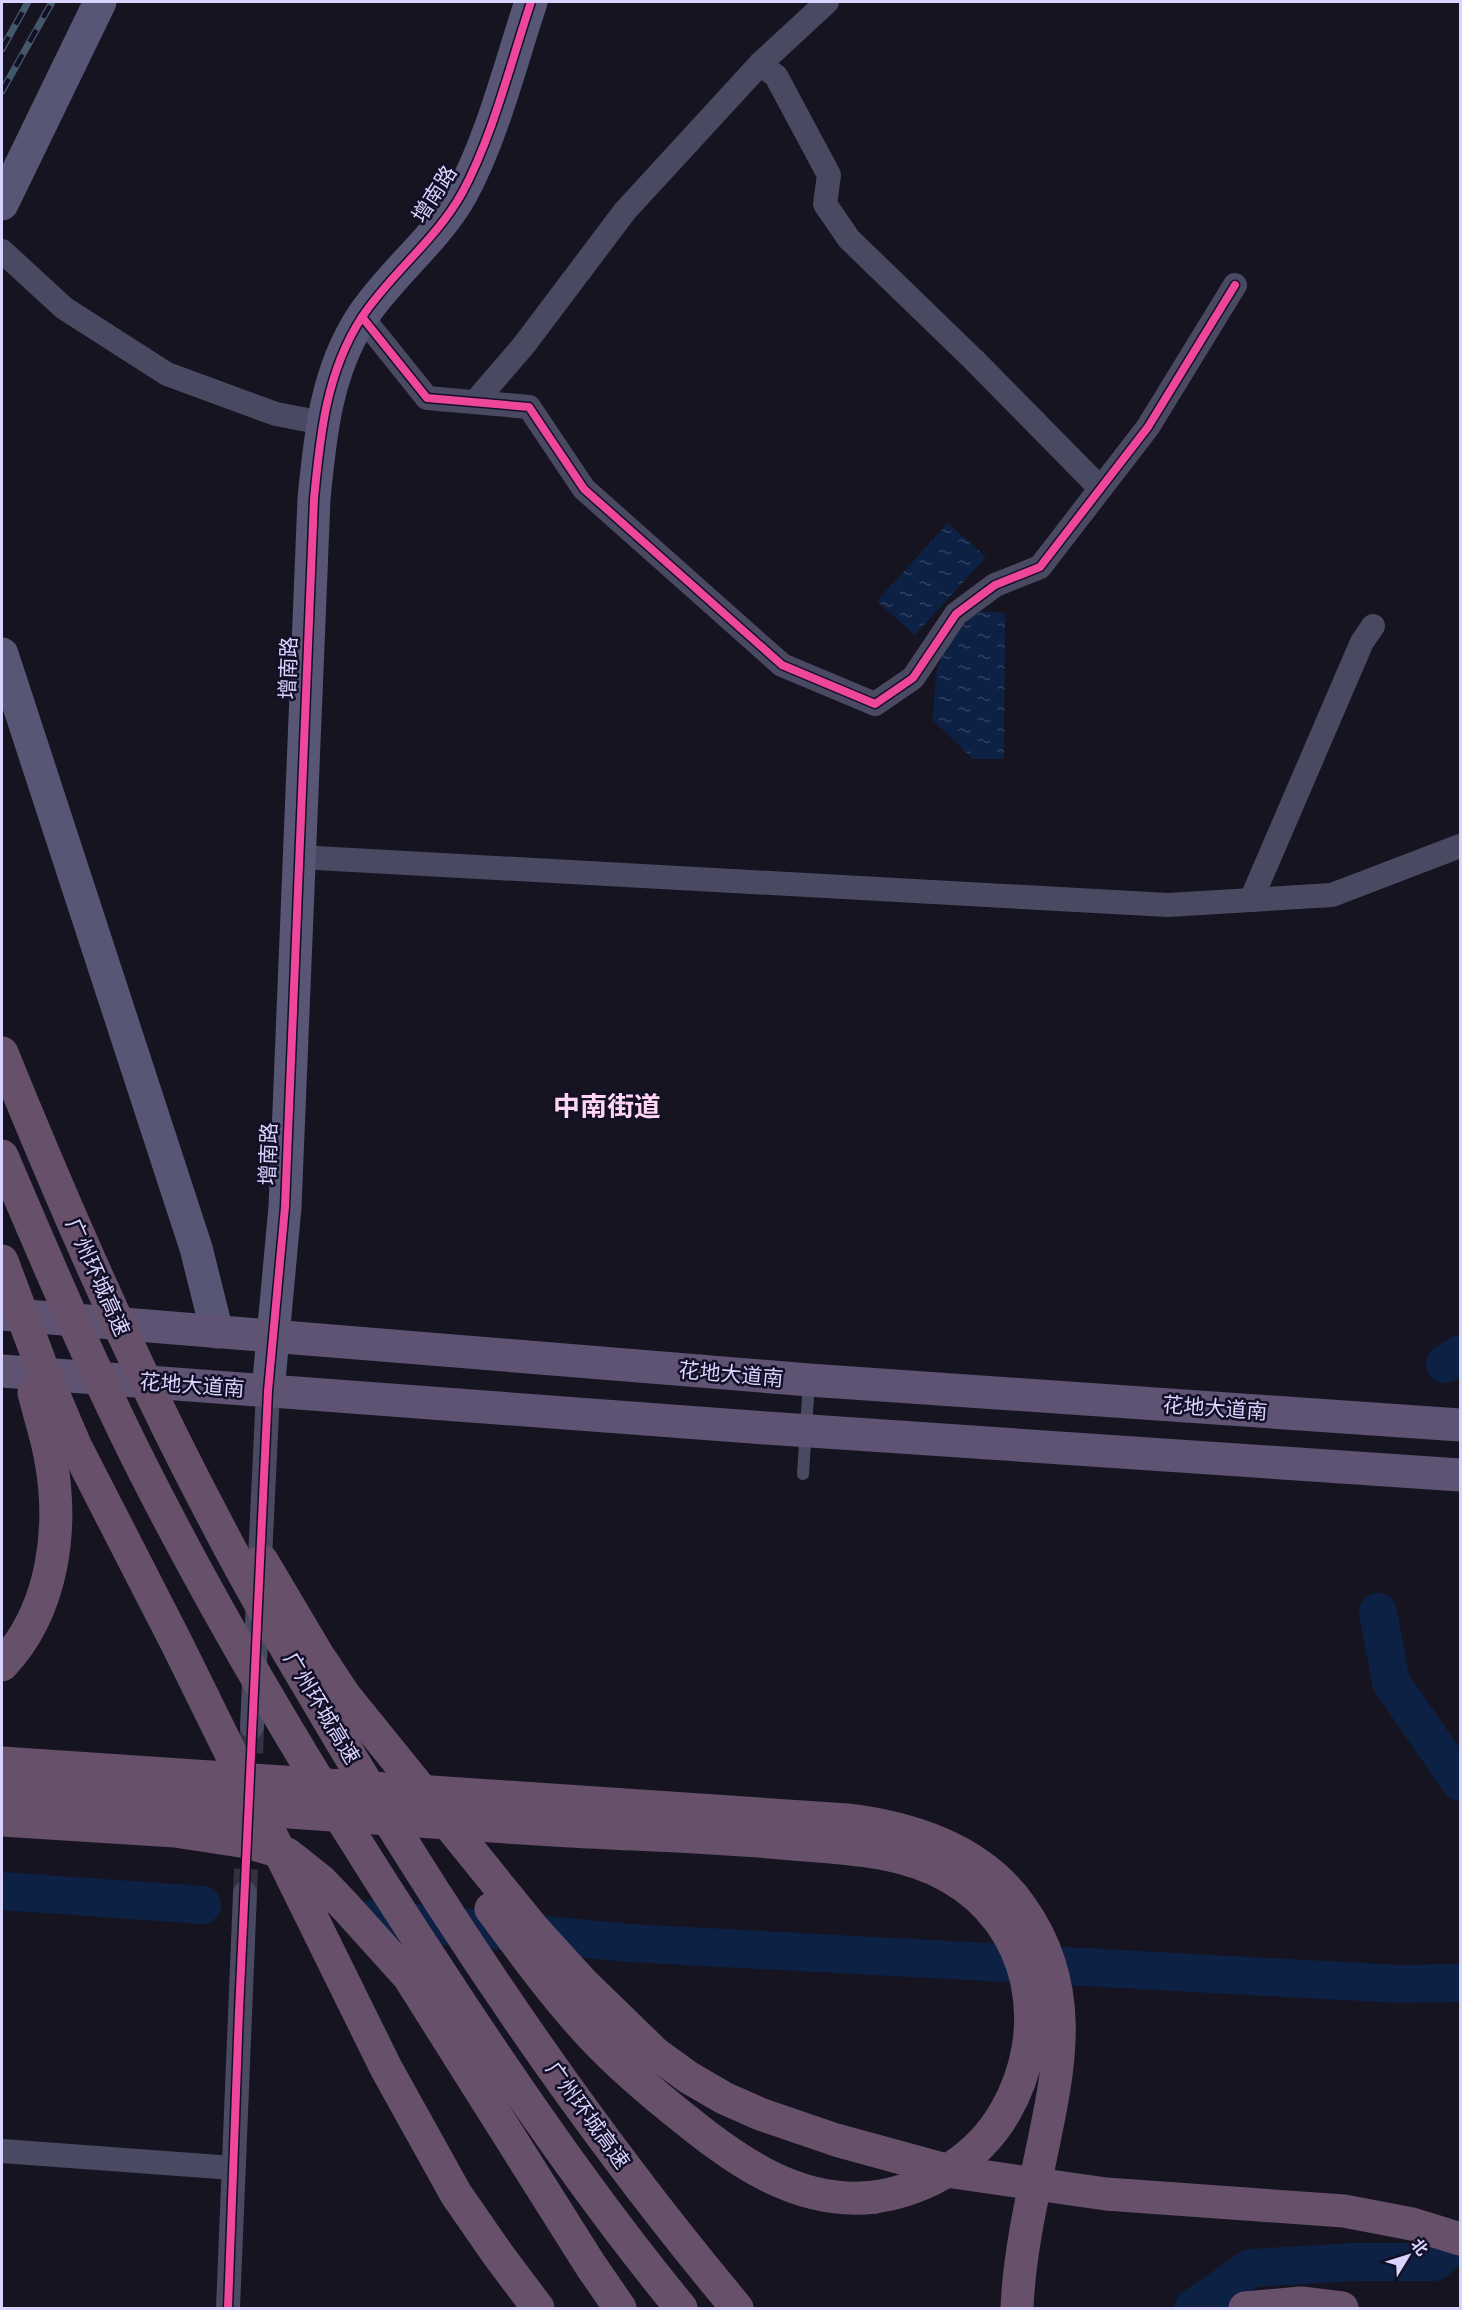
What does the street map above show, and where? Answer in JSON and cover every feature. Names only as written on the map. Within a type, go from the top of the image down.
[{"type":"highway","name":"广州环城高速","points":[[2,1053],[61,1194],[151,1392],[209,1510],[278,1634],[427,1881],[547,2059],[658,2209],[737,2308]]},
{"type":"highway","name":"广州环城高速","points":[[2,1156],[140,1463],[197,1571],[274,1707],[384,1888],[474,2024],[602,2206],[681,2308]]},
{"type":"highway","points":[[2,1792],[533,1828],[712,1838],[847,1848],[888,1854],[939,1872],[959,1883],[978,1898],[1001,1924],[1024,1970],[1029,1992],[1032,2024],[1030,2045],[1022,2076],[1002,2116],[982,2143],[964,2159],[930,2180],[908,2190],[875,2197],[848,2198],[815,2194],[794,2188],[762,2174],[699,2131],[640,2082],[604,2048],[554,1992],[480,1894],[366,1730],[200,1458],[138,1350],[61,1194]]},
{"type":"highway","points":[[2,1261],[41,1365],[75,1445],[176,1642],[386,2068],[451,2186],[538,2308]]},
{"type":"highway","points":[[2,1269],[49,1448],[54,1480],[55,1514],[53,1556],[43,1598],[27,1633],[2,1665]]},
{"type":"highway","points":[[322,1661],[352,1704],[561,1959],[655,2053],[688,2077],[724,2098],[760,2114],[836,2140],[953,2172],[1106,2194],[1344,2211],[1412,2224],[1461,2239]]},
{"type":"highway","points":[[2,1763],[816,1817],[885,1826],[921,1835],[948,1846],[985,1869],[1016,1899],[1043,1944],[1056,1986],[1060,2017],[1059,2064],[1020,2271],[1017,2308]]},
{"type":"highway","points":[[2,1820],[175,1831],[247,1842],[287,1854],[321,1881],[345,1905],[409,1977],[591,2266],[621,2308]]},
{"type":"highway","points":[[1245,2308],[1283,2303],[1330,2306]]},
{"type":"main road","name":"花地大道南","points":[[2,1314],[809,1380],[1461,1425]]},
{"type":"main road","name":"花地大道南","points":[[2,1371],[1461,1475]]},
{"type":"street","points":[[4,192],[100,2]]},
{"type":"street","name":"增南路","points":[[268,1391],[285,1207],[314,499],[326,403],[340,359],[362,317],[436,228],[461,194],[489,131],[531,2]]},
{"type":"street","points":[[475,402],[524,345],[625,211],[760,64],[827,2]]},
{"type":"street","points":[[760,64],[776,76],[830,175],[825,204],[849,238],[1100,488]]},
{"type":"street","points":[[2,251],[64,308],[166,374],[276,414],[323,423]]},
{"type":"street","points":[[362,317],[427,398],[530,407],[584,489],[782,665],[875,704],[913,678],[956,614],[995,585],[1040,567],[1148,427],[1235,285]]},
{"type":"street","points":[[1251,900],[1362,642],[1373,626]]},
{"type":"street","points":[[2,654],[196,1248],[217,1332]]},
{"type":"street","points":[[298,857],[1168,905],[1332,895],[1461,846]]},
{"type":"street","points":[[252,1727],[268,1391]]},
{"type":"street","points":[[228,2308],[245,1893]]},
{"type":"street","points":[[2,2151],[233,2168]]},
{"type":"lane","points":[[803,1474],[809,1380]]},
{"type":"water","points":[[948,523],[986,557],[915,635],[877,601]]},
{"type":"water","points":[[975,611],[1005,613],[1004,759],[973,759],[933,720],[936,673],[946,647]]},
{"type":"waterway","points":[[1445,1364],[1460,1354]]},
{"type":"waterway","points":[[1378,1612],[1391,1682],[1460,1782]]},
{"type":"waterway","points":[[2,1891],[202,1905]]},
{"type":"waterway","points":[[373,1919],[630,1943],[1007,1963]]},
{"type":"waterway","points":[[1065,1966],[1399,1984],[1460,1983]]},
{"type":"waterway","points":[[1193,2308],[1251,2268],[1354,2262],[1434,2262],[1460,2239]]},
{"type":"tunnel","points":[[250,1789],[252,1727]]},
{"type":"tunnel","points":[[245,1893],[248,1827]]},
{"type":"railway","points":[[2,49],[28,2]]},
{"type":"railway","points":[[2,91],[52,2]]},
{"type":"cycle path","points":[[228,2308],[239,2011],[268,1391],[285,1207],[314,499],[322,428],[340,360],[362,317],[439,226],[462,193],[473,171],[492,124],[531,2]]},
{"type":"cycle path","points":[[362,317],[427,398],[529,407],[584,489],[782,665],[875,704],[913,678],[956,614],[995,585],[1040,567],[1148,427],[1235,285]]},
{"type":"district","name":"中南街道","points":[[607,1106]]}]
